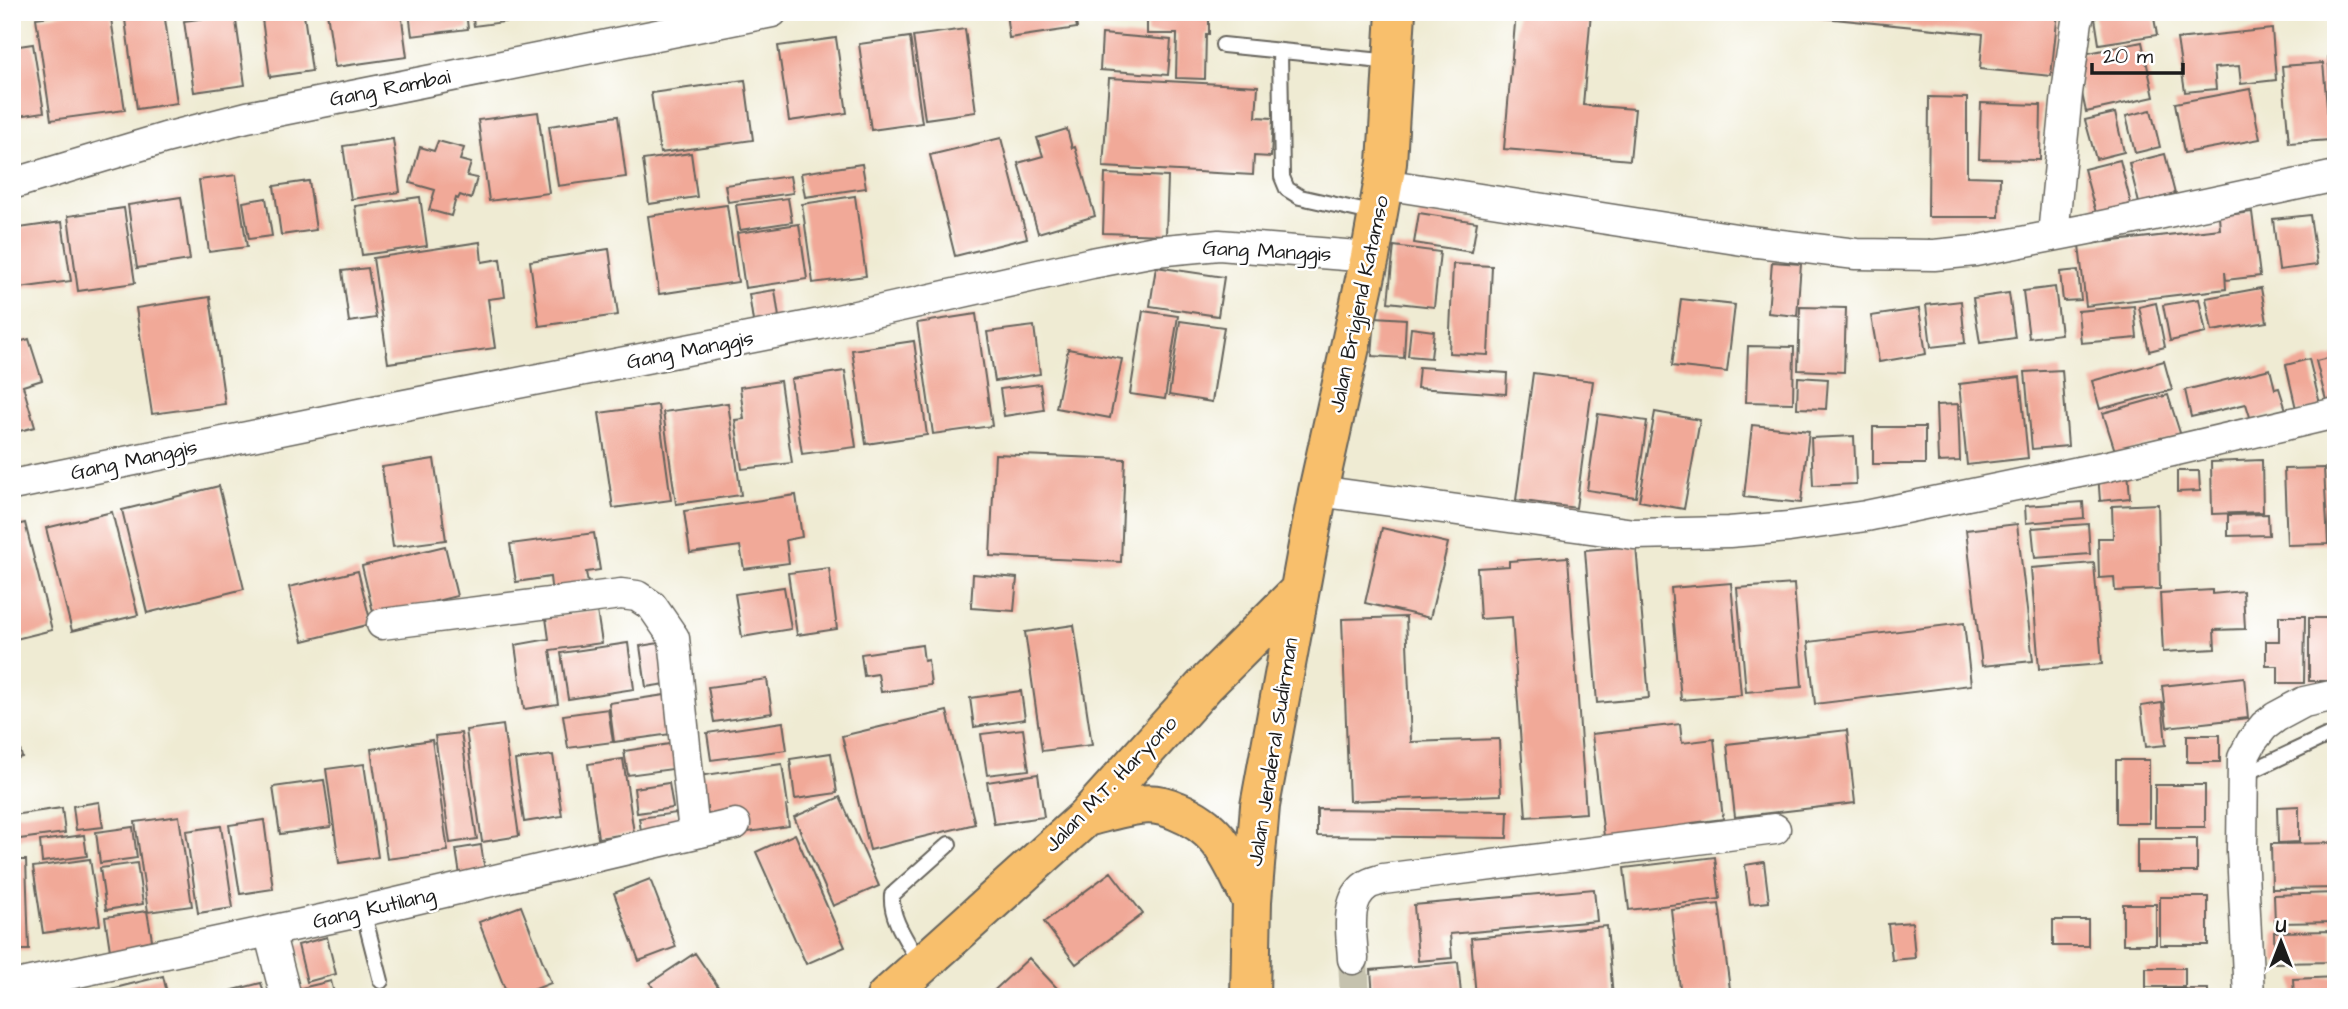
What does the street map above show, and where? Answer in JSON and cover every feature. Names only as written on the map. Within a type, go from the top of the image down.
[{"type":"main road","name":"Jalan Brigjend Katamso","points":[[1298,592],[1381,199],[1387,163],[1396,12]]},
{"type":"main road","name":"Jalan M.T. Haryono","points":[[886,997],[1086,817],[1206,684],[1298,592]]},
{"type":"main road","name":"Jalan Jenderal Sudirman","points":[[1250,997],[1252,901],[1260,806],[1298,592]]},
{"type":"main road","points":[[1086,817],[1140,804],[1173,809],[1194,818],[1209,828],[1222,843],[1252,901]]},
{"type":"street","name":"Gang Rambai","points":[[12,184],[126,149],[247,117],[772,12]]},
{"type":"street","points":[[2053,235],[2067,93],[2080,12]]},
{"type":"street","points":[[1381,199],[1856,254],[1948,254],[1975,251],[2336,176]]},
{"type":"street","name":"Gang Manggis","points":[[12,485],[342,417],[820,324],[1155,250],[1219,246],[1370,257]]},
{"type":"street","points":[[1318,491],[1634,534],[1729,532],[1789,527],[1880,513],[2108,466],[2336,413]]},
{"type":"street","points":[[382,624],[621,594],[637,596],[652,606],[674,638],[694,833]]},
{"type":"street","points":[[2249,997],[2242,851],[2243,758],[2264,726],[2304,702],[2336,695]]},
{"type":"street","name":"Gang Kutilang","points":[[12,986],[363,911],[735,824]]},
{"type":"street","points":[[1353,959],[1351,909],[1357,895],[1367,885],[1383,879],[1775,829]]},
{"type":"street","points":[[269,932],[286,997]]},
{"type":"lane","points":[[1223,45],[1393,62]]},
{"type":"lane","points":[[1280,51],[1282,177],[1287,189],[1300,197],[1381,199]]},
{"type":"lane","points":[[2242,775],[2326,736]]},
{"type":"lane","points":[[921,965],[896,920],[891,906],[892,895],[949,844]]},
{"type":"lane","points":[[363,911],[381,981]]},
{"type":"building","points":[[78,12],[110,12],[125,110],[51,120],[36,18]]},
{"type":"building","points":[[124,12],[164,12],[177,103],[137,109]]},
{"type":"building","points":[[261,12],[311,12],[304,15],[312,71],[270,77]]},
{"type":"building","points":[[327,12],[401,12],[407,57],[335,67]]},
{"type":"building","points":[[409,12],[466,12],[468,29],[412,36]]},
{"type":"building","points":[[472,12],[511,12],[512,21],[474,26]]},
{"type":"building","points":[[1006,12],[1074,12],[1077,28],[1009,38]]},
{"type":"building","points":[[1147,12],[1209,12],[1205,79],[1176,78],[1177,34],[1147,34]]},
{"type":"building","points":[[1516,12],[1591,12],[1583,105],[1635,109],[1630,160],[1504,149]]},
{"type":"building","points":[[1785,12],[2058,12],[2051,76],[1980,69],[1983,34]]},
{"type":"building","points":[[2094,12],[2153,12],[2157,35],[2099,44]]},
{"type":"building","points":[[2226,12],[2245,12],[2246,13],[2228,18]]},
{"type":"building","points":[[235,14],[245,85],[194,92],[184,21]]},
{"type":"building","points":[[965,29],[976,112],[925,119],[913,36]]},
{"type":"building","points":[[2272,29],[2276,80],[2241,84],[2239,66],[2214,68],[2216,89],[2185,92],[2177,39]]},
{"type":"building","points":[[1102,34],[1171,40],[1168,75],[1100,70]]},
{"type":"building","points":[[910,37],[922,123],[871,130],[859,44]]},
{"type":"building","points":[[836,38],[847,113],[789,121],[778,46]]},
{"type":"building","points":[[2142,42],[2154,97],[2086,112],[2074,56]]},
{"type":"building","points":[[33,44],[44,112],[12,117],[12,47]]},
{"type":"building","points":[[2328,54],[2336,54],[2336,134],[2334,134]]},
{"type":"building","points":[[2323,63],[2330,140],[2289,143],[2282,66]]},
{"type":"building","points":[[1109,78],[1258,86],[1256,117],[1273,118],[1271,157],[1254,156],[1253,175],[1103,167]]},
{"type":"building","points":[[745,80],[753,140],[660,153],[651,93]]},
{"type":"building","points":[[2250,89],[2260,139],[2184,153],[2175,103]]},
{"type":"building","points":[[1929,97],[1967,98],[1967,176],[2000,177],[1999,217],[1928,217]]},
{"type":"building","points":[[1981,103],[2041,105],[2040,160],[1979,159]]},
{"type":"building","points":[[2151,110],[2160,147],[2135,153],[2126,116]]},
{"type":"building","points":[[538,112],[549,193],[489,201],[478,120]]},
{"type":"building","points":[[2115,113],[2124,152],[2096,159],[2085,120]]},
{"type":"building","points":[[618,116],[626,177],[558,186],[549,126]]},
{"type":"building","points":[[1067,129],[1072,148],[1075,147],[1095,216],[1038,233],[1018,163],[1043,156],[1037,138]]},
{"type":"building","points":[[1001,138],[1027,238],[955,256],[930,155]]},
{"type":"building","points":[[393,139],[400,192],[351,199],[343,146]]},
{"type":"building","points":[[438,141],[464,148],[460,160],[471,163],[467,176],[477,178],[471,199],[460,195],[456,198],[451,216],[429,210],[435,190],[410,183],[420,147],[434,151]]},
{"type":"building","points":[[691,153],[697,197],[649,204],[643,160]]},
{"type":"building","points":[[2165,154],[2175,194],[2139,203],[2129,163]]},
{"type":"building","points":[[2120,160],[2131,204],[2096,213],[2084,169]]},
{"type":"building","points":[[862,164],[866,188],[805,197],[801,173]]},
{"type":"building","points":[[1105,174],[1168,177],[1166,235],[1103,233]]},
{"type":"building","points":[[236,175],[247,247],[209,252],[199,180]]},
{"type":"building","points":[[790,176],[793,193],[728,202],[725,185]]},
{"type":"building","points":[[309,181],[316,230],[281,235],[274,186]]},
{"type":"building","points":[[855,196],[866,276],[813,283],[802,204]]},
{"type":"building","points":[[181,197],[190,260],[137,268],[128,205]]},
{"type":"building","points":[[420,197],[427,246],[362,255],[355,206]]},
{"type":"building","points":[[266,198],[272,236],[249,239],[243,202]]},
{"type":"building","points":[[788,198],[792,222],[740,230],[736,205]]},
{"type":"building","points":[[727,205],[738,282],[659,294],[648,216]]},
{"type":"building","points":[[124,208],[135,283],[78,291],[68,216]]},
{"type":"building","points":[[2252,212],[2260,276],[2226,280],[2225,272],[2226,289],[2086,306],[2079,245],[2220,229],[2219,216]]},
{"type":"building","points":[[1419,213],[1477,222],[1472,252],[1414,243]]},
{"type":"building","points":[[2310,215],[2317,265],[2279,270],[2273,219]]},
{"type":"building","points":[[62,222],[71,281],[12,289],[12,229]]},
{"type":"building","points":[[799,224],[807,279],[745,288],[737,233]]},
{"type":"building","points":[[480,242],[482,262],[500,259],[505,297],[488,299],[495,348],[388,363],[373,258]]},
{"type":"building","points":[[1394,246],[1440,252],[1434,307],[1388,302]]},
{"type":"building","points":[[609,249],[618,315],[539,326],[530,261]]},
{"type":"building","points":[[1772,262],[1801,264],[1797,316],[1768,313]]},
{"type":"building","points":[[1453,264],[1492,266],[1488,355],[1449,353]]},
{"type":"building","points":[[1156,267],[1224,277],[1218,316],[1150,306]]},
{"type":"building","points":[[368,268],[376,318],[349,322],[342,271]]},
{"type":"building","points":[[2078,270],[2081,300],[2063,301],[2060,272]]},
{"type":"building","points":[[2055,287],[2061,334],[2029,338],[2023,291]]},
{"type":"building","points":[[2261,288],[2267,322],[2212,331],[2206,298]]},
{"type":"building","points":[[775,290],[780,324],[754,328],[749,294]]},
{"type":"building","points":[[2009,293],[2015,338],[1980,343],[1973,298]]},
{"type":"building","points":[[210,297],[225,404],[152,414],[136,308]]},
{"type":"building","points":[[1681,299],[1735,305],[1727,372],[1672,366]]},
{"type":"building","points":[[2199,299],[2206,333],[2170,341],[2163,305]]},
{"type":"building","points":[[1961,301],[1965,343],[1931,347],[1926,305]]},
{"type":"building","points":[[2156,303],[2165,347],[2149,351],[2139,307]]},
{"type":"building","points":[[2134,306],[2137,338],[2081,343],[2078,311]]},
{"type":"building","points":[[1800,307],[1846,308],[1844,372],[1798,370]]},
{"type":"building","points":[[1919,309],[1926,354],[1879,362],[1871,316]]},
{"type":"building","points":[[1143,311],[1178,316],[1165,399],[1130,394]]},
{"type":"building","points":[[976,314],[992,426],[933,434],[917,323]]},
{"type":"building","points":[[1375,317],[1406,319],[1404,358],[1372,356]]},
{"type":"building","points":[[1180,321],[1224,327],[1212,402],[1169,395]]},
{"type":"building","points":[[1034,326],[1040,374],[995,381],[987,332]]},
{"type":"building","points":[[1411,328],[1434,331],[1431,358],[1408,356]]},
{"type":"building","points":[[29,339],[42,380],[23,386],[35,427],[12,433],[12,344]]},
{"type":"building","points":[[914,341],[927,435],[866,444],[852,350]]},
{"type":"building","points":[[1748,346],[1794,347],[1793,403],[1746,402]]},
{"type":"building","points":[[1068,349],[1122,359],[1110,418],[1056,408]]},
{"type":"building","points":[[2336,356],[2336,406],[2328,408],[2316,361]]},
{"type":"building","points":[[2309,359],[2321,408],[2297,413],[2286,365]]},
{"type":"building","points":[[2164,361],[2172,390],[2100,409],[2092,381]]},
{"type":"building","points":[[1419,367],[1507,373],[1506,394],[1417,388]]},
{"type":"building","points":[[2270,369],[2275,389],[2279,388],[2286,410],[2251,420],[2246,404],[2191,417],[2185,390]]},
{"type":"building","points":[[2062,370],[2068,446],[2032,449],[2025,372]]},
{"type":"building","points":[[845,371],[856,447],[802,454],[791,379]]},
{"type":"building","points":[[1533,373],[1593,381],[1576,508],[1516,500]]},
{"type":"building","points":[[1798,377],[1828,379],[1826,409],[1797,408]]},
{"type":"building","points":[[2020,377],[2028,458],[1967,465],[1959,384]]},
{"type":"building","points":[[780,381],[792,463],[742,469],[735,420],[744,419],[740,387]]},
{"type":"building","points":[[1040,384],[1044,410],[1004,416],[1000,389]]},
{"type":"building","points":[[2168,395],[2181,436],[2116,454],[2103,413]]},
{"type":"building","points":[[728,403],[741,495],[676,504],[663,412]]},
{"type":"building","points":[[1958,404],[1960,461],[1938,462],[1936,405]]},
{"type":"building","points":[[658,405],[671,500],[613,508],[599,413]]},
{"type":"building","points":[[1655,412],[1700,420],[1684,509],[1639,501]]},
{"type":"building","points":[[1598,414],[1647,421],[1636,497],[1587,490]]},
{"type":"building","points":[[1752,425],[1809,431],[1801,503],[1744,497]]},
{"type":"building","points":[[1873,427],[1925,427],[1925,464],[1873,464]]},
{"type":"building","points":[[1854,436],[1856,484],[1813,486],[1811,438]]},
{"type":"building","points":[[995,454],[1125,459],[1121,562],[990,556]]},
{"type":"building","points":[[434,459],[446,540],[393,547],[382,467]]},
{"type":"building","points":[[2262,460],[2263,512],[2212,514],[2211,462]]},
{"type":"building","points":[[2324,468],[2328,544],[2287,545],[2284,469]]},
{"type":"building","points":[[2128,471],[2130,498],[2100,501],[2098,473]]},
{"type":"building","points":[[2177,471],[2199,471],[2200,491],[2177,492]]},
{"type":"building","points":[[219,486],[244,589],[147,613],[122,510]]},
{"type":"building","points":[[796,495],[802,537],[786,540],[789,563],[744,569],[740,546],[690,553],[684,511]]},
{"type":"building","points":[[2083,502],[2084,518],[2026,523],[2025,506]]},
{"type":"building","points":[[2158,504],[2160,589],[2115,591],[2114,577],[2099,578],[2098,538],[2113,538],[2112,506]]},
{"type":"building","points":[[112,512],[138,615],[72,631],[46,528]]},
{"type":"building","points":[[2268,514],[2269,535],[2228,536],[2228,515]]},
{"type":"building","points":[[25,523],[52,630],[12,640],[12,526]]},
{"type":"building","points":[[2017,524],[2033,661],[1982,666],[1966,530]]},
{"type":"building","points":[[2088,524],[2090,554],[2035,558],[2032,528]]},
{"type":"building","points":[[1382,528],[1448,543],[1430,618],[1365,603]]},
{"type":"building","points":[[594,533],[600,570],[586,572],[589,589],[552,594],[550,577],[516,582],[510,544]]},
{"type":"building","points":[[445,546],[457,596],[374,616],[362,566]]},
{"type":"building","points":[[1636,546],[1649,698],[1597,703],[1585,550]]},
{"type":"building","points":[[1568,557],[1586,813],[1526,817],[1512,617],[1480,619],[1477,568],[1509,566],[1509,561]]},
{"type":"building","points":[[2094,563],[2102,664],[2039,669],[2031,568]]},
{"type":"building","points":[[829,568],[837,629],[797,635],[788,573]]},
{"type":"building","points":[[358,571],[371,624],[303,641],[289,587]]},
{"type":"building","points":[[973,574],[1017,578],[1014,611],[971,608]]},
{"type":"building","points":[[1731,583],[1741,695],[1681,700],[1671,588]]},
{"type":"building","points":[[1794,584],[1802,687],[1746,692],[1737,588]]},
{"type":"building","points":[[784,587],[791,629],[742,637],[735,594]]},
{"type":"building","points":[[2212,590],[2212,594],[2243,591],[2245,629],[2214,630],[2215,649],[2163,652],[2160,593]]},
{"type":"building","points":[[597,611],[602,643],[550,650],[558,704],[524,709],[515,645],[549,639],[546,618]]},
{"type":"building","points":[[2279,616],[2305,616],[2304,683],[2278,683],[2278,666],[2266,666],[2266,641],[2279,641]]},
{"type":"building","points":[[1406,617],[1411,742],[1499,739],[1501,795],[1349,801],[1342,619]]},
{"type":"building","points":[[2309,618],[2336,618],[2336,681],[2309,681]]},
{"type":"building","points":[[1964,623],[1971,685],[1815,704],[1808,642]]},
{"type":"building","points":[[1074,625],[1092,745],[1042,751],[1025,632]]},
{"type":"building","points":[[666,642],[672,683],[646,687],[640,646]]},
{"type":"building","points":[[628,643],[634,689],[568,699],[561,653]]},
{"type":"building","points":[[922,645],[924,661],[928,660],[931,685],[881,692],[878,674],[864,676],[861,654]]},
{"type":"building","points":[[2244,677],[2248,718],[2167,727],[2162,686]]},
{"type":"building","points":[[767,679],[772,713],[714,722],[708,687]]},
{"type":"building","points":[[1021,691],[1025,719],[974,727],[970,698]]},
{"type":"building","points":[[672,694],[678,733],[614,742],[609,703]]},
{"type":"building","points":[[2162,703],[2166,745],[2146,747],[2141,706]]},
{"type":"building","points":[[608,709],[613,742],[568,748],[563,715]]},
{"type":"building","points":[[947,711],[975,824],[870,850],[842,736]]},
{"type":"building","points":[[12,721],[22,757],[12,760]]},
{"type":"building","points":[[783,722],[787,750],[711,760],[707,733]]},
{"type":"building","points":[[1680,724],[1682,743],[1714,739],[1723,819],[1691,823],[1693,835],[1605,845],[1592,734]]},
{"type":"building","points":[[503,725],[519,836],[482,842],[466,730]]},
{"type":"building","points":[[1023,729],[1029,770],[987,775],[981,734]]},
{"type":"building","points":[[1847,730],[1855,803],[1735,817],[1727,744]]},
{"type":"building","points":[[461,733],[477,839],[450,843],[435,736]]},
{"type":"building","points":[[2187,735],[2220,735],[2220,762],[2187,762]]},
{"type":"building","points":[[432,740],[448,851],[387,859],[371,749]]},
{"type":"building","points":[[676,743],[680,768],[628,775],[624,751]]},
{"type":"building","points":[[831,753],[837,793],[795,799],[790,759]]},
{"type":"building","points":[[553,755],[562,816],[524,822],[515,760]]},
{"type":"building","points":[[623,759],[634,833],[598,838],[588,764]]},
{"type":"building","points":[[2116,760],[2149,760],[2149,823],[2116,823]]},
{"type":"building","points":[[364,764],[378,857],[339,863],[326,769]]},
{"type":"building","points":[[782,764],[789,826],[742,833],[704,817],[698,776]]},
{"type":"building","points":[[1038,774],[1044,817],[994,824],[987,782]]},
{"type":"building","points":[[324,780],[331,827],[280,834],[273,787]]},
{"type":"building","points":[[669,783],[673,808],[637,813],[634,788]]},
{"type":"building","points":[[2155,785],[2205,785],[2205,827],[2155,827]]},
{"type":"building","points":[[840,797],[879,886],[833,906],[794,817]]},
{"type":"building","points":[[99,802],[103,827],[76,830],[73,806]]},
{"type":"building","points":[[2299,806],[2299,842],[2278,843],[2277,807]]},
{"type":"building","points":[[62,808],[65,833],[12,840],[12,815]]},
{"type":"building","points":[[1317,809],[1508,811],[1507,838],[1317,836]]},
{"type":"building","points":[[676,813],[679,832],[642,837],[639,818]]},
{"type":"building","points":[[179,816],[192,906],[148,912],[135,822]]},
{"type":"building","points":[[264,820],[273,889],[240,894],[229,825]]},
{"type":"building","points":[[221,826],[233,908],[198,913],[186,831]]},
{"type":"building","points":[[133,827],[137,858],[100,863],[96,832]]},
{"type":"building","points":[[795,834],[845,947],[806,964],[756,852]]},
{"type":"building","points":[[84,835],[87,856],[42,862],[40,841]]},
{"type":"building","points":[[2137,839],[2197,839],[2197,872],[2137,872]]},
{"type":"building","points":[[2336,843],[2336,888],[2272,889],[2271,844]]},
{"type":"building","points":[[481,845],[485,871],[460,875],[456,849]]},
{"type":"building","points":[[1715,857],[1720,899],[1629,910],[1624,868]]},
{"type":"building","points":[[90,859],[100,925],[43,933],[33,867]]},
{"type":"building","points":[[12,860],[26,860],[29,950],[12,950]]},
{"type":"building","points":[[1764,862],[1769,902],[1750,904],[1745,865]]},
{"type":"building","points":[[137,863],[143,904],[106,910],[100,868]]},
{"type":"building","points":[[1111,872],[1143,914],[1076,964],[1044,922]]},
{"type":"building","points":[[650,879],[676,947],[639,961],[614,893]]},
{"type":"building","points":[[1594,889],[1597,921],[1450,934],[1452,958],[1418,961],[1414,905]]},
{"type":"building","points":[[2336,893],[2336,922],[2275,923],[2274,895]]},
{"type":"building","points":[[2160,897],[2208,897],[2208,945],[2160,945]]},
{"type":"building","points":[[1719,904],[1731,997],[1681,997],[1671,909]]},
{"type":"building","points":[[2123,904],[2156,904],[2156,944],[2123,944]]},
{"type":"building","points":[[521,906],[551,983],[515,997],[508,997],[479,922]]},
{"type":"building","points":[[147,911],[154,951],[111,957],[105,917]]},
{"type":"building","points":[[2053,920],[2088,920],[2088,946],[2053,946]]},
{"type":"building","points":[[1912,922],[1915,958],[1892,960],[1888,924]]},
{"type":"building","points":[[1607,926],[1613,997],[1476,997],[1471,938]]},
{"type":"building","points":[[2333,931],[2333,962],[2275,963],[2274,932]]},
{"type":"building","points":[[327,937],[336,974],[307,982],[298,945]]},
{"type":"building","points":[[695,953],[725,997],[659,997],[650,983]]},
{"type":"building","points":[[1029,958],[1057,988],[1048,997],[987,997]]},
{"type":"building","points":[[1458,962],[1461,994],[1373,997],[1371,970]]},
{"type":"building","points":[[2146,968],[2185,968],[2185,987],[2146,987]]},
{"type":"building","points":[[163,976],[168,997],[108,997],[107,990]]},
{"type":"building","points":[[2336,977],[2336,997],[2294,997],[2293,979]]},
{"type":"building","points":[[331,981],[335,997],[291,997],[289,991]]},
{"type":"building","points":[[261,983],[265,997],[210,997],[210,996]]},
{"type":"building","points":[[2164,989],[2208,989],[2208,997],[2164,997]]},
{"type":"tunnel","points":[[1353,959],[1355,997]]}]
